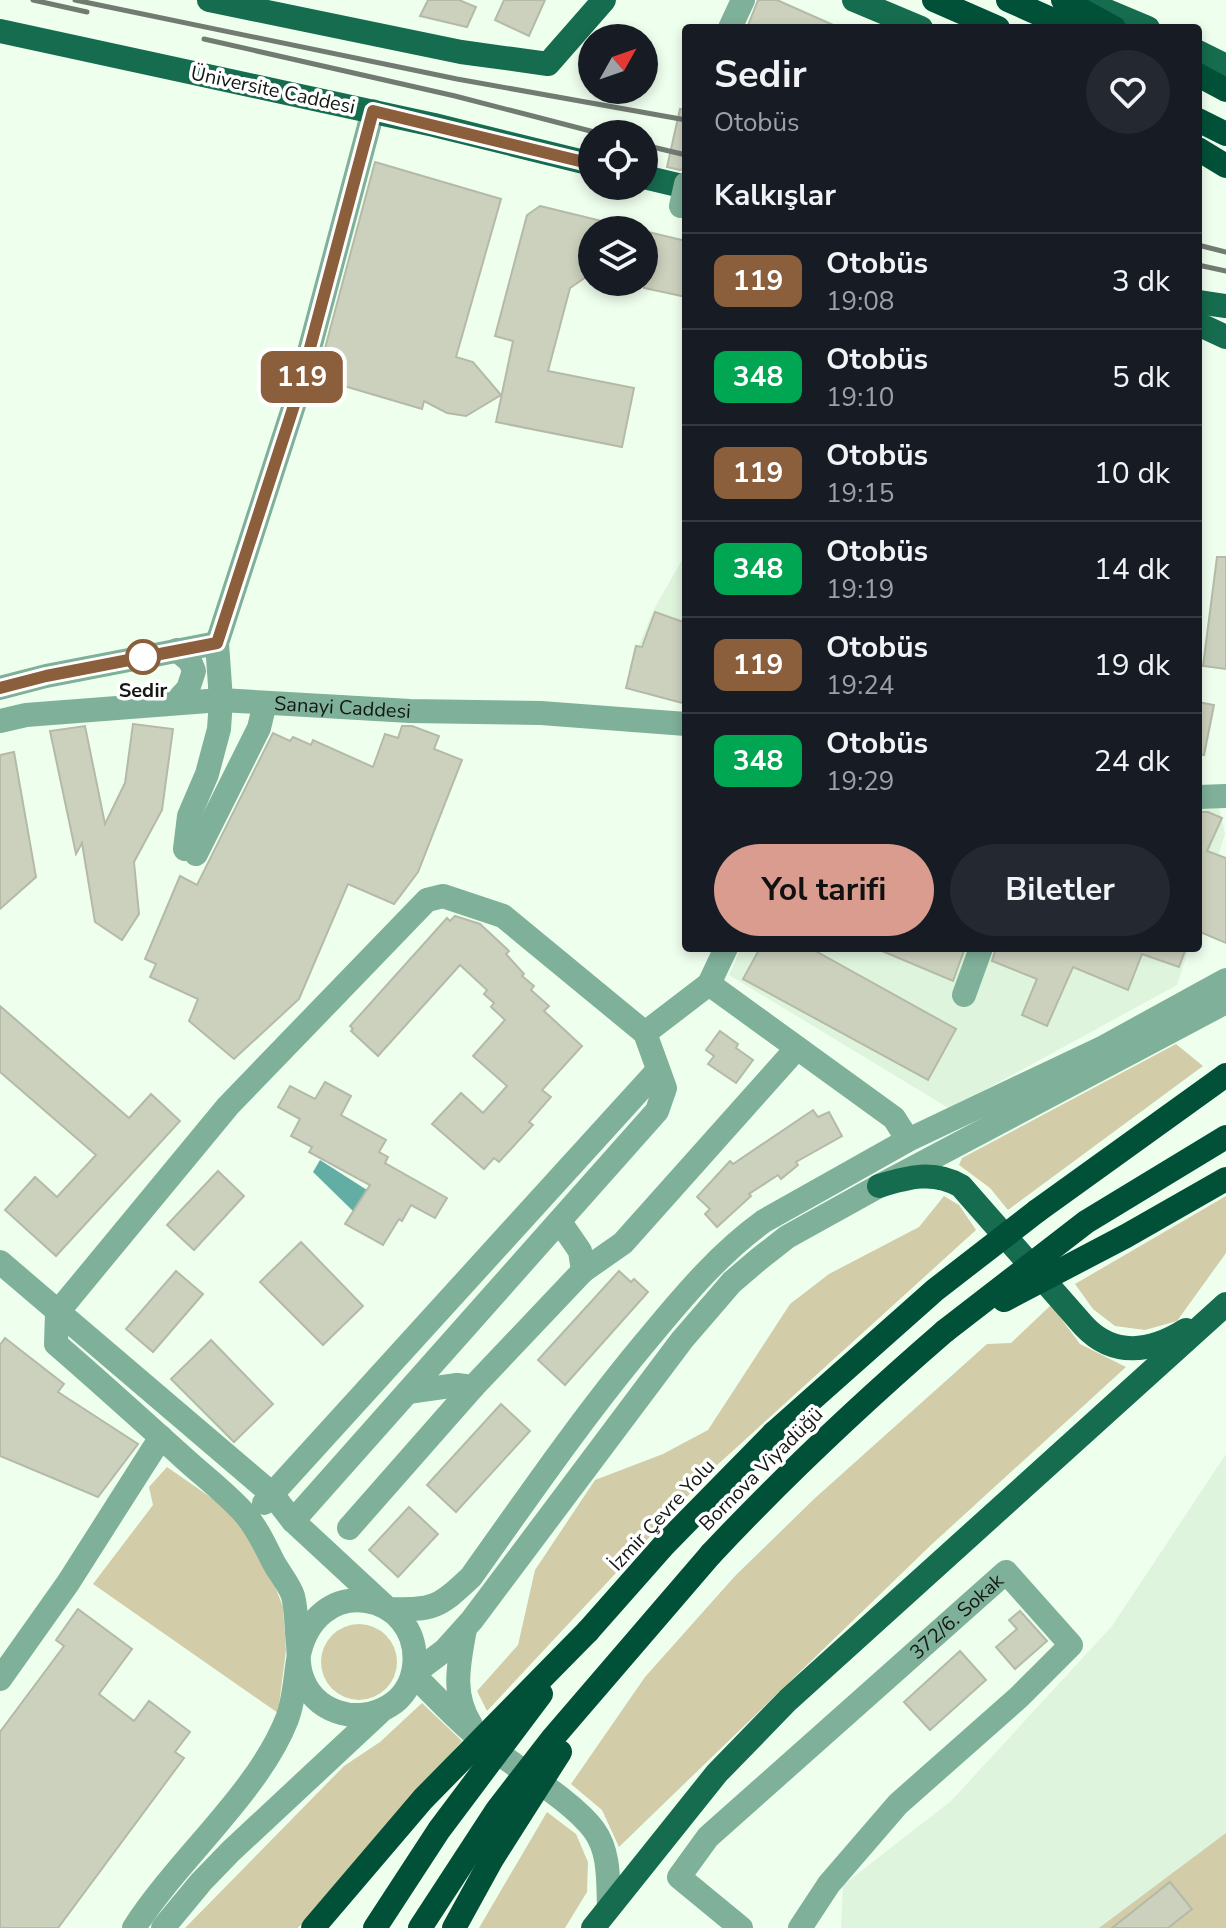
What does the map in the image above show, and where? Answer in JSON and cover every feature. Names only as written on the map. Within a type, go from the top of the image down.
[{"type":"highway","points":[[912,0],[957,24]]},
{"type":"highway","points":[[934,0],[989,24]]},
{"type":"highway","points":[[1008,0],[1062,24]]},
{"type":"highway","points":[[1063,0],[1107,24]]},
{"type":"highway","points":[[1202,77],[1226,90]]},
{"type":"highway","points":[[1202,86],[1226,96]]},
{"type":"highway","points":[[1202,122],[1226,134]]},
{"type":"highway","points":[[1202,151],[1226,166]]},
{"type":"highway","points":[[1037,1211],[1226,1075]]},
{"type":"highway","name":"Bornova Viyadüğü","points":[[774,1433],[935,1290],[1037,1211],[1226,1095]]},
{"type":"highway","name":"Bornova Viyadüğü","points":[[420,1928],[497,1810],[617,1662],[781,1479],[945,1331],[1086,1222],[1226,1137]]},
{"type":"highway","points":[[945,1331],[1126,1236],[1226,1179]]},
{"type":"highway","name":"İzmir Çevre Yolu","points":[[588,1631],[664,1545],[774,1433]]},
{"type":"highway","points":[[313,1928],[423,1799],[588,1631]]},
{"type":"highway","points":[[375,1928],[439,1830],[588,1631]]},
{"type":"highway","points":[[454,1928],[492,1859],[617,1662]]},
{"type":"main road","points":[[209,0],[461,52],[548,64],[604,0]]},
{"type":"main road","points":[[854,0],[911,24]]},
{"type":"main road","points":[[1081,0],[1138,24]]},
{"type":"main road","name":"Üniversite Caddesi","points":[[0,31],[373,111],[578,161]]},
{"type":"main road","points":[[1202,54],[1226,66]]},
{"type":"main road","points":[[1202,161],[1226,173]]},
{"type":"main road","points":[[658,182],[682,191]]},
{"type":"main road","points":[[1202,303],[1226,306]]},
{"type":"main road","points":[[1202,326],[1226,337]]},
{"type":"main road","points":[[879,1186],[921,1176],[938,1177],[961,1186],[1094,1337],[1116,1348],[1139,1350],[1174,1338],[1223,1306]]},
{"type":"main road","points":[[593,1928],[717,1773],[788,1700],[1223,1306]]},
{"type":"street","points":[[732,24],[743,0]]},
{"type":"street","points":[[265,703],[259,728],[191,852],[189,816],[215,747],[221,700],[217,643],[298,393],[373,111]]},
{"type":"street","points":[[0,688],[46,676],[217,643]]},
{"type":"street","points":[[175,703],[188,689],[194,671],[190,661],[177,650]]},
{"type":"street","name":"Sanayi Caddesi","points":[[0,721],[26,715],[221,700],[410,711],[541,713],[682,724]]},
{"type":"street","points":[[1202,797],[1226,796]]},
{"type":"street","points":[[293,1521],[657,1111],[665,1088],[645,1033],[503,916],[443,896],[427,900],[228,1106],[57,1313],[56,1344],[249,1520],[293,1596],[301,1675],[310,1692],[324,1706],[342,1714],[361,1716],[380,1712]]},
{"type":"street","points":[[645,1033],[709,984],[724,952]]},
{"type":"street","points":[[964,995],[980,952]]},
{"type":"street","points":[[134,1928],[257,1774],[286,1723],[303,1636],[314,1619],[330,1606],[349,1600],[369,1601],[388,1609],[424,1610],[444,1602],[471,1577],[600,1395],[699,1278],[742,1237],[764,1221],[908,1140],[1104,1047],[1226,980]]},
{"type":"street","points":[[709,984],[894,1118],[908,1140]]},
{"type":"street","points":[[163,1928],[231,1851],[400,1696],[413,1674],[445,1650],[682,1340],[732,1282],[787,1237],[1226,1002]]},
{"type":"street","points":[[349,1528],[473,1387],[583,1271],[623,1243],[797,1048]]},
{"type":"street","points":[[249,1520],[658,1070]]},
{"type":"street","points":[[560,1222],[580,1251],[583,1271]]},
{"type":"street","points":[[0,1262],[272,1494],[293,1521],[402,1621],[411,1637],[415,1655],[413,1674]]},
{"type":"street","points":[[408,1392],[457,1385],[473,1387]]},
{"type":"street","points":[[0,1679],[68,1583],[161,1437]]},
{"type":"street","name":"372/6. Sokak","points":[[741,1928],[679,1877],[708,1837],[1006,1572],[1071,1645],[1008,1707],[898,1804],[829,1884],[800,1928]]},
{"type":"street","points":[[465,1627],[456,1679],[465,1715],[481,1740]]},
{"type":"street","points":[[413,1674],[481,1740],[574,1811],[594,1830],[607,1865],[609,1907]]},
{"type":"shaded area","points":[[682,560],[682,655],[639,645],[654,609]]},
{"type":"shaded area","points":[[1202,803],[1218,803],[1225,834],[1202,906]]},
{"type":"shaded area","points":[[739,952],[1188,952],[1177,985],[950,1109],[729,975]]},
{"type":"shaded area","points":[[1176,1044],[1203,1066],[1008,1210],[990,1188],[959,1165],[962,1158]]},
{"type":"shaded area","points":[[944,1196],[959,1205],[976,1230],[715,1467],[487,1711],[477,1691],[518,1645],[535,1570],[595,1480],[663,1454],[708,1430],[790,1304],[829,1274],[919,1227]]},
{"type":"shaded area","points":[[1226,1196],[1226,1253],[1177,1321],[1145,1330],[1115,1326],[1093,1309],[1075,1284]]},
{"type":"shaded area","points":[[1051,1305],[1080,1344],[1126,1367],[931,1545],[619,1847],[602,1810],[571,1784],[645,1677],[735,1576],[814,1499],[987,1344],[1011,1343]]},
{"type":"shaded area","points":[[1226,1454],[1226,1928],[841,1928],[843,1885],[951,1801],[1112,1626]]},
{"type":"shaded area","points":[[167,1467],[239,1517],[263,1555],[283,1607],[286,1650],[278,1713],[93,1584],[153,1505],[149,1487]]},
{"type":"shaded area","points":[[359,1624],[374,1627],[386,1635],[394,1647],[397,1662],[394,1677],[386,1689],[374,1697],[359,1700],[344,1697],[332,1689],[324,1677],[321,1662],[324,1647],[332,1635],[344,1627]]},
{"type":"shaded area","points":[[422,1703],[462,1741],[298,1928],[185,1928],[344,1766],[380,1742]]},
{"type":"shaded area","points":[[547,1812],[576,1834],[588,1862],[587,1892],[565,1928],[479,1928]]},
{"type":"shaded area","points":[[1226,1833],[1226,1928],[1099,1928]]},
{"type":"water","points":[[320,1160],[367,1190],[355,1213],[313,1172]]},
{"type":"building","points":[[428,0],[459,0],[476,7],[467,27],[420,16]]},
{"type":"building","points":[[504,0],[545,0],[529,36],[495,20]]},
{"type":"building","points":[[758,0],[777,0],[831,24],[749,24]]},
{"type":"building","points":[[680,109],[682,109],[682,170],[667,167]]},
{"type":"building","points":[[375,162],[501,199],[456,357],[473,362],[501,395],[466,416],[447,413],[424,401],[422,409],[317,378]]},
{"type":"building","points":[[540,206],[581,216],[578,216],[578,283],[570,288],[548,371],[634,388],[622,447],[496,422],[513,341],[495,336],[527,215]]},
{"type":"building","points":[[658,234],[682,240],[682,296],[658,291]]},
{"type":"building","points":[[1217,557],[1226,557],[1226,669],[1203,666]]},
{"type":"building","points":[[655,612],[682,622],[682,703],[626,688],[636,646],[642,647]]},
{"type":"building","points":[[1202,703],[1214,705],[1202,755]]},
{"type":"building","points":[[133,724],[173,729],[162,810],[134,862],[139,914],[122,940],[95,922],[82,843],[76,854],[50,731],[85,726],[105,824],[125,783]]},
{"type":"building","points":[[402,726],[412,726],[439,736],[434,749],[462,760],[418,872],[394,904],[348,884],[299,999],[234,1059],[189,1021],[198,999],[150,977],[156,964],[145,959],[180,876],[197,885],[273,733],[290,741],[293,737],[311,745],[313,740],[373,767],[385,734],[398,738]]},
{"type":"building","points":[[14,752],[36,877],[0,909],[0,755]]},
{"type":"building","points":[[1202,812],[1222,818],[1207,851],[1226,858],[1226,943],[1202,933]]},
{"type":"building","points":[[455,916],[480,924],[509,951],[506,954],[524,974],[522,976],[534,986],[531,990],[549,1006],[544,1011],[582,1046],[542,1090],[551,1097],[529,1122],[533,1125],[499,1162],[494,1158],[484,1169],[432,1124],[461,1093],[483,1113],[507,1086],[473,1056],[505,1020],[491,1007],[494,1003],[484,994],[487,990],[460,965],[378,1056],[351,1031],[350,1026],[447,918],[450,921]]},
{"type":"building","points":[[758,952],[817,952],[956,1029],[928,1080],[743,979]]},
{"type":"building","points":[[884,952],[964,952],[953,981]]},
{"type":"building","points":[[995,952],[1185,952],[1179,967],[1142,954],[1128,990],[1073,967],[1047,1026],[1022,1015],[1037,979],[992,961]]},
{"type":"building","points":[[0,1006],[129,1118],[151,1094],[180,1121],[56,1256],[5,1210],[35,1177],[57,1197],[96,1155],[0,1072]]},
{"type":"building","points":[[720,1031],[753,1060],[736,1083],[708,1064],[714,1056],[706,1050]]},
{"type":"building","points":[[325,1082],[351,1096],[341,1115],[386,1140],[379,1152],[388,1157],[385,1163],[447,1198],[435,1218],[411,1205],[383,1245],[345,1224],[370,1185],[309,1152],[312,1147],[291,1136],[300,1119],[278,1107],[290,1086],[315,1099]]},
{"type":"building","points":[[813,1110],[818,1117],[829,1112],[842,1136],[796,1162],[798,1165],[781,1179],[778,1175],[749,1194],[751,1196],[717,1227],[705,1214],[710,1209],[697,1197],[730,1161],[733,1164]]},
{"type":"building","points":[[218,1171],[244,1196],[194,1250],[167,1225]]},
{"type":"building","points":[[301,1242],[363,1306],[323,1345],[260,1282]]},
{"type":"building","points":[[176,1271],[203,1294],[153,1352],[126,1329]]},
{"type":"building","points":[[619,1271],[648,1292],[565,1385],[538,1360]]},
{"type":"building","points":[[5,1338],[64,1384],[58,1392],[138,1444],[98,1497],[0,1456],[0,1345]]},
{"type":"building","points":[[211,1340],[273,1404],[234,1442],[171,1379]]},
{"type":"building","points":[[501,1404],[530,1431],[456,1512],[427,1485]]},
{"type":"building","points":[[409,1507],[438,1534],[398,1577],[369,1550]]},
{"type":"building","points":[[78,1609],[132,1649],[99,1694],[134,1721],[149,1701],[190,1732],[175,1752],[184,1758],[58,1928],[0,1928],[0,1732],[64,1646],[56,1640]]},
{"type":"building","points":[[1020,1611],[1047,1641],[1015,1669],[996,1647],[1017,1629],[1009,1620]]},
{"type":"building","points":[[960,1651],[986,1680],[930,1730],[904,1702]]},
{"type":"building","points":[[1170,1882],[1192,1909],[1168,1928],[1112,1928]]},
{"type":"railway","points":[[33,0],[87,12]]},
{"type":"railway","points":[[75,0],[457,79],[682,119]]},
{"type":"railway","points":[[204,39],[455,96],[578,128]]},
{"type":"railway","points":[[658,148],[682,154]]},
{"type":"railway","points":[[1202,246],[1226,252]]},
{"type":"railway","points":[[1202,266],[1226,271]]},
{"type":"bus line","name":"119","points":[[0,688],[46,676],[217,643],[298,393],[373,111],[578,161]]},
{"type":"place","name":"Sedir","points":[[143,657]]}]
